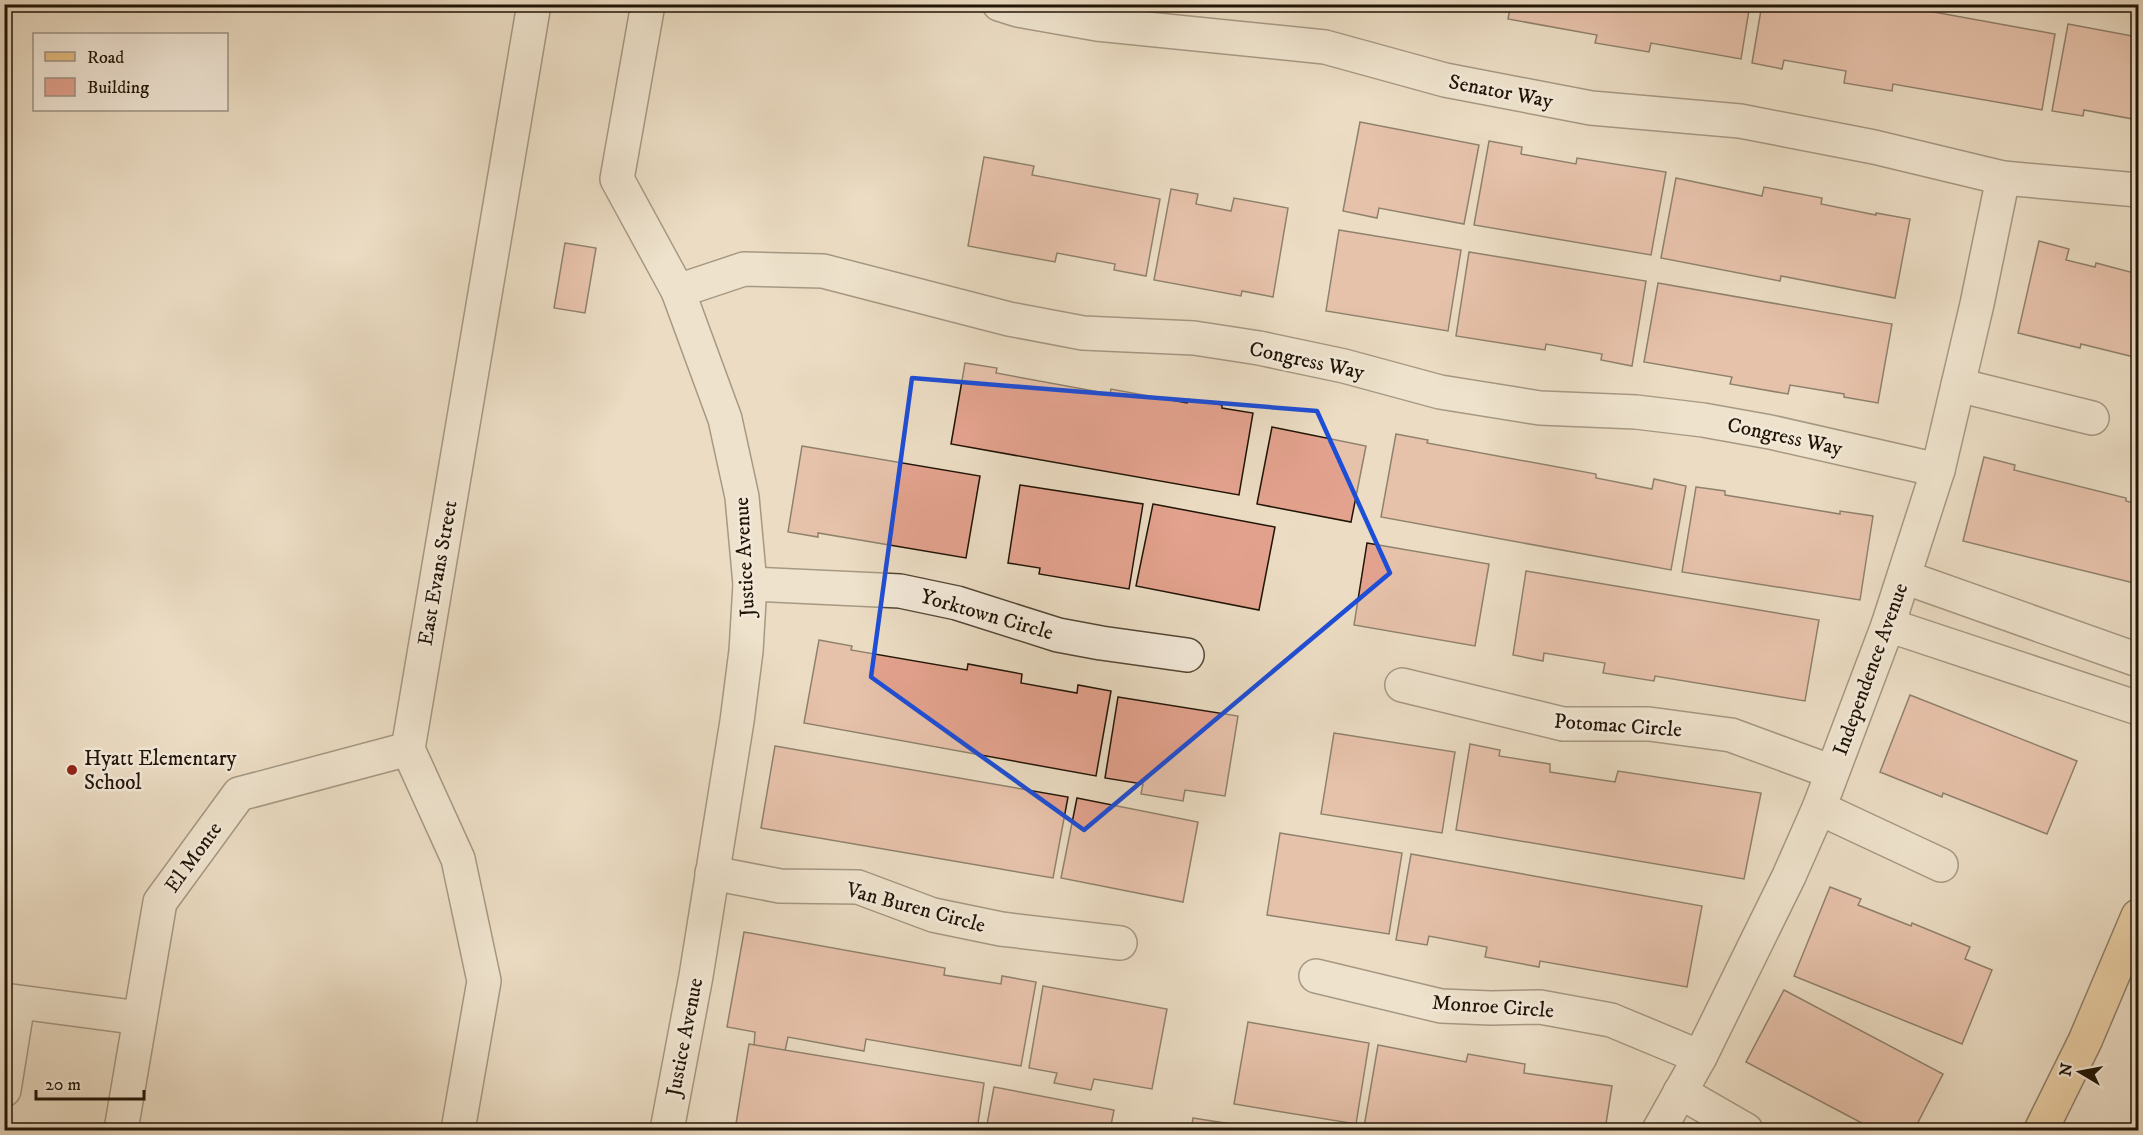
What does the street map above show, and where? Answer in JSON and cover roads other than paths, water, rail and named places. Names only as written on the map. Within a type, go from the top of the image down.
[{"type":"main road","points":[[2041,1131],[2085,1041],[2139,916]]},
{"type":"street","name":"East Evans Street","points":[[408,749],[534,4]]},
{"type":"street","name":"Justice Avenue","points":[[648,4],[617,178],[678,291],[725,419],[742,496],[750,584],[746,651],[696,976],[667,1131]]},
{"type":"street","name":"Senator Way","points":[[999,4],[1018,10],[1097,24],[1325,47],[1445,80],[1591,108],[1740,122],[1875,147],[2003,178],[2139,190]]},
{"type":"street","name":"Independence Avenue","points":[[1659,1131],[1700,1057],[1789,876],[1819,808],[1888,625],[1938,470],[2003,178]]},
{"type":"street","name":"Congress Way","points":[[678,291],[744,269],[823,271],[1009,320],[1083,333],[1194,338],[1259,348],[1344,366],[1440,392],[1540,408],[1636,412],[1703,420],[1770,432],[1938,470]]},
{"type":"street","points":[[1958,385],[2092,418]]},
{"type":"street","points":[[1904,578],[2139,660]]},
{"type":"street","name":"Yorktown Circle","points":[[750,584],[900,591],[957,603],[1058,635],[1187,655]]},
{"type":"street","points":[[1888,625],[2139,708]]},
{"type":"street","name":"Potomac Circle","points":[[1402,685],[1563,724],[1649,724],[1731,735],[1832,772]]},
{"type":"street","name":"El Monte","points":[[121,1131],[160,902],[239,794],[408,749]]},
{"type":"street","points":[[408,749],[458,859],[484,981],[458,1131]]},
{"type":"street","points":[[1819,808],[1941,865]]},
{"type":"street","name":"Van Buren Circle","points":[[712,873],[780,886],[858,887],[933,915],[1000,929],[1120,943]]},
{"type":"street","name":"Monroe Circle","points":[[1316,975],[1441,1006],[1539,1007],[1611,1020],[1700,1057]]},
{"type":"street","points":[[4,1090],[11,1002],[140,1018]]},
{"type":"street","points":[[1680,1092],[1746,1131]]},
{"type":"place","name":"Hyatt Elementary School","points":[[72,770]]}]
